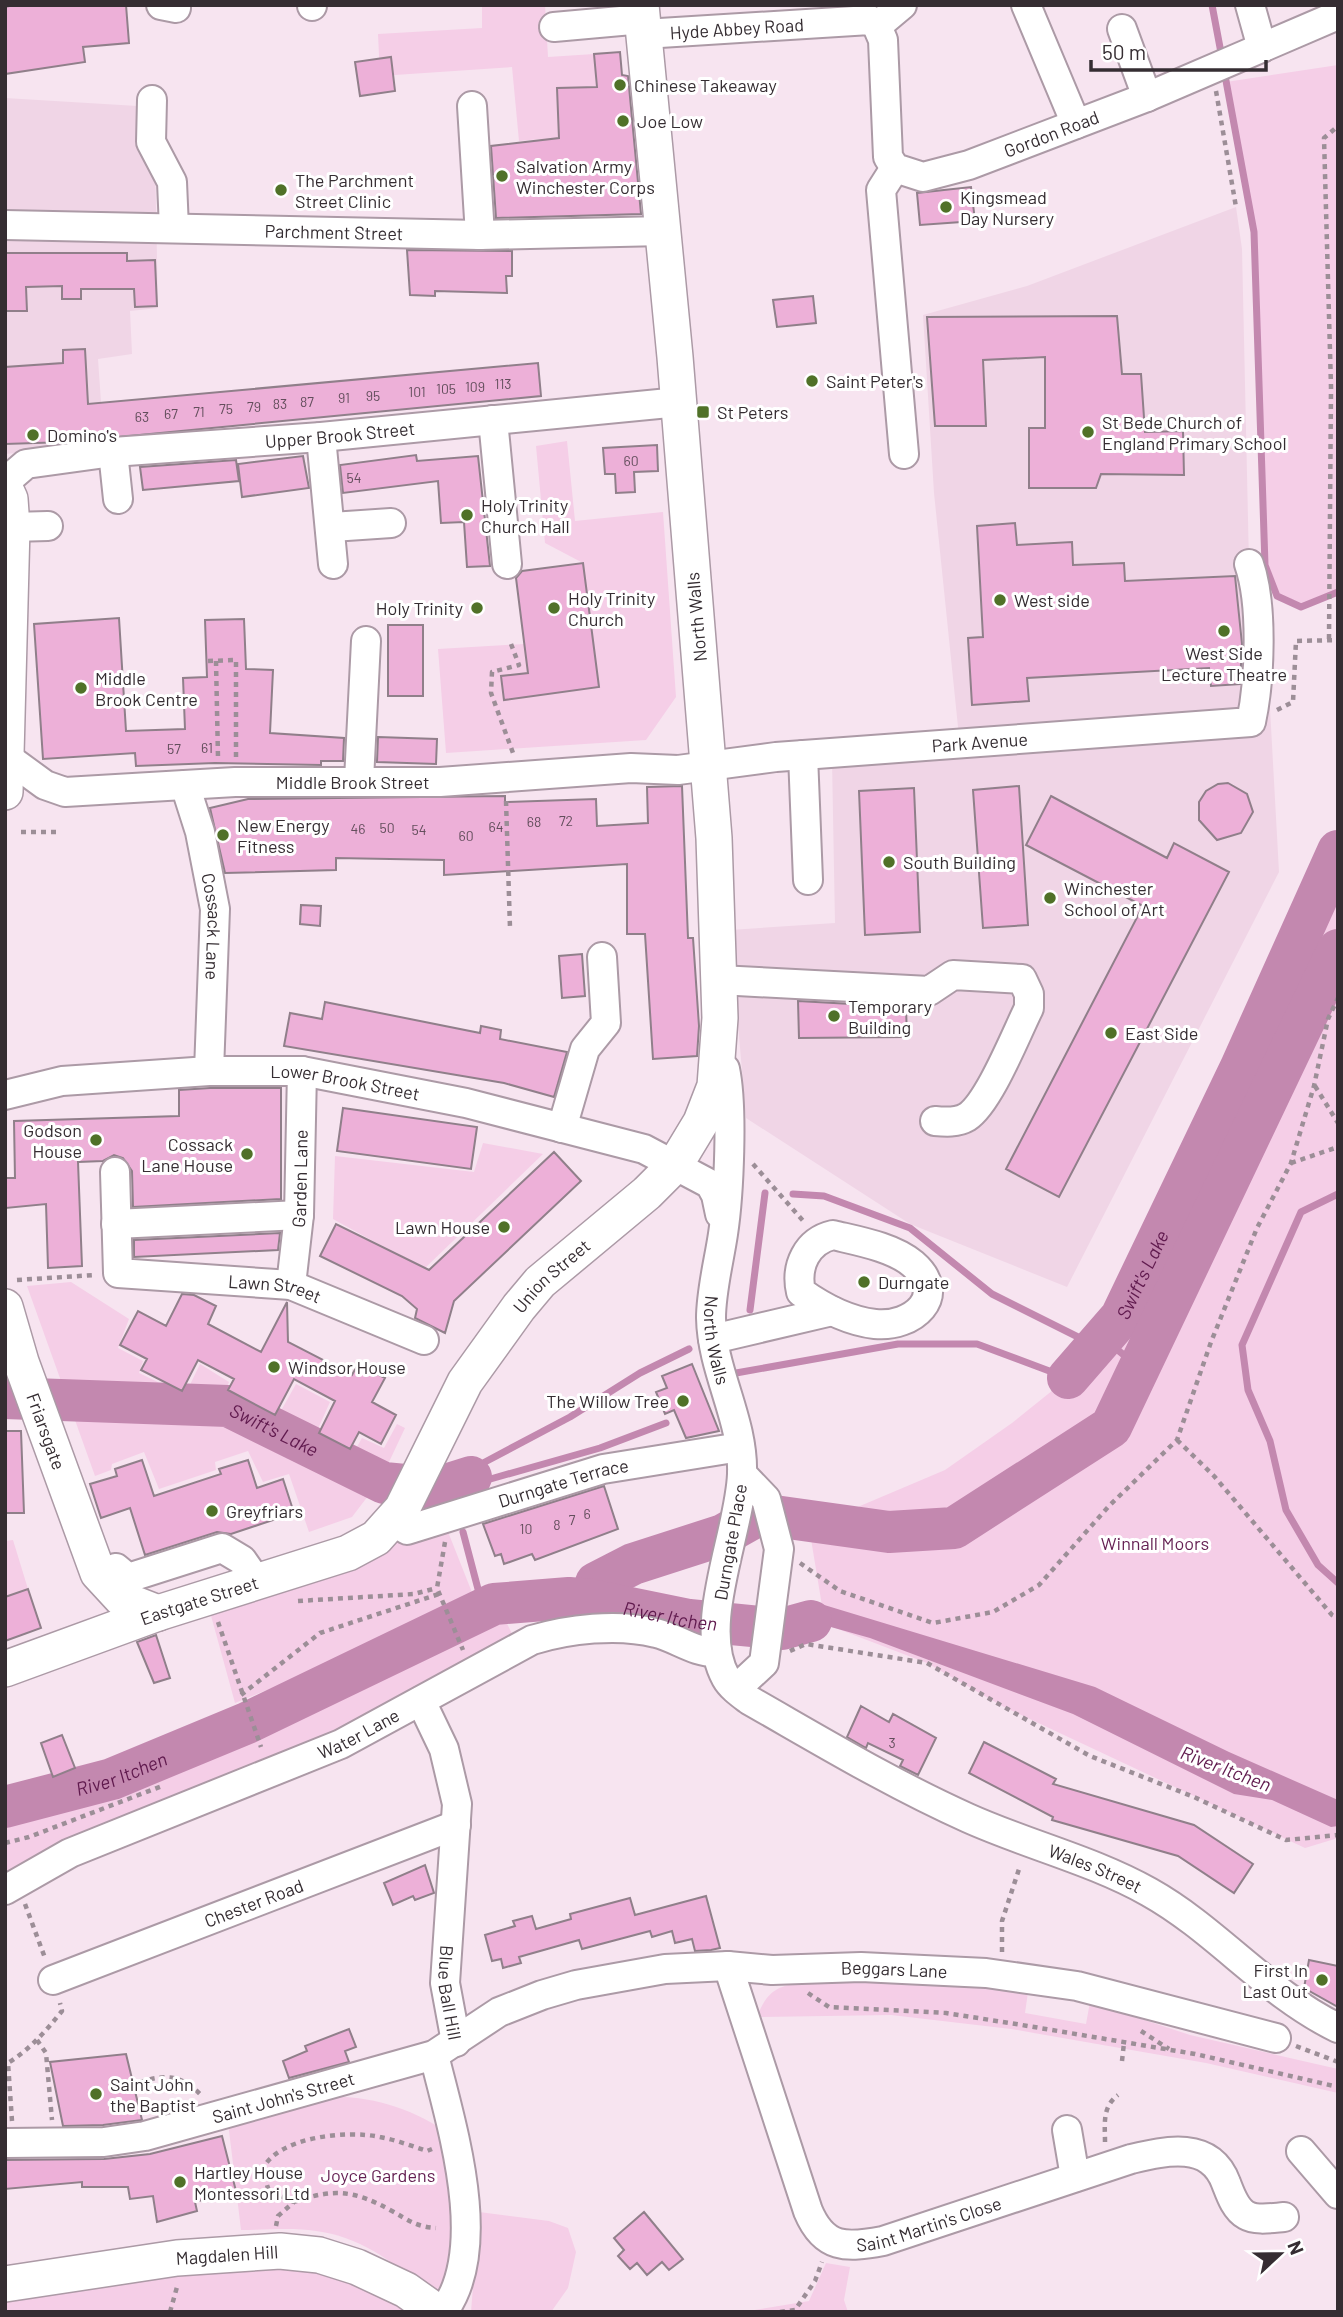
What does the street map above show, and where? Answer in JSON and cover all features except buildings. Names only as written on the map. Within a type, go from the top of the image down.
[{"type":"main road","name":"North Walls","points":[[643,20],[679,402],[708,763],[719,980],[719,1042]]},
{"type":"main road","points":[[5,488],[10,499],[12,527],[5,792]]},
{"type":"main road","name":"Union Street","points":[[398,1513],[466,1382],[519,1307],[540,1282],[647,1193],[675,1165],[701,1122],[715,1086],[719,1042]]},
{"type":"main road","name":"Friarsgate","points":[[9,1294],[21,1362],[47,1434],[103,1561],[92,1605],[67,1634],[21,1663]]},
{"type":"main road","name":"Eastgate Street","points":[[21,1663],[158,1613],[348,1553],[376,1538],[398,1513]]},
{"type":"main road","name":"Friarsgate","points":[[103,1561],[97,1573],[122,1599],[158,1613]]},
{"type":"main road","name":"Magdalen Hill","points":[[5,2284],[177,2258],[270,2251],[318,2255],[357,2267],[407,2290],[437,2312]]},
{"type":"street","points":[[902,5],[877,26],[883,40],[885,146],[895,167],[881,190],[904,454]]},
{"type":"street","points":[[1026,5],[1076,124]]},
{"type":"street","points":[[1250,5],[1254,50]]},
{"type":"street","name":"Gordon Road","points":[[895,167],[923,177],[970,165],[1147,97],[1338,15]]},
{"type":"street","name":"Hyde Abbey Road","points":[[554,27],[643,20],[862,19],[870,20],[877,26]]},
{"type":"street","points":[[1122,29],[1147,97]]},
{"type":"street","points":[[152,100],[151,142],[172,182],[174,228]]},
{"type":"street","points":[[472,106],[480,235]]},
{"type":"street","name":"Parchment Street","points":[[5,225],[480,235],[664,231]]},
{"type":"street","name":"Upper Brook Street","points":[[5,482],[26,464],[113,452],[321,437],[679,402]]},
{"type":"street","points":[[493,420],[507,564]]},
{"type":"street","points":[[321,437],[332,527],[333,564]]},
{"type":"street","points":[[113,452],[118,499]]},
{"type":"street","points":[[332,527],[391,523]]},
{"type":"street","points":[[12,527],[48,526]]},
{"type":"street","name":"Park Avenue","points":[[708,763],[1251,722],[1257,677],[1256,583],[1249,564]]},
{"type":"street","points":[[359,780],[366,641]]},
{"type":"street","points":[[803,755],[808,880]]},
{"type":"street","name":"Middle Brook Street","points":[[6,773],[34,778],[65,792],[227,783],[359,780],[440,782],[631,768],[678,770],[708,763]]},
{"type":"street","name":"Cossack Lane","points":[[185,785],[200,832],[215,909],[209,1071]]},
{"type":"street","points":[[562,1128],[585,1049],[606,1023],[602,957]]},
{"type":"street","points":[[719,980],[929,991],[953,975],[1021,979],[1029,994],[1029,1008],[983,1101],[967,1117],[950,1123],[935,1121]]},
{"type":"street","name":"North Walls","points":[[719,1042],[726,1074],[727,1149],[723,1230],[711,1316],[713,1339],[741,1460]]},
{"type":"street","name":"Lower Brook Street","points":[[5,1095],[62,1082],[209,1071],[302,1072],[466,1103],[644,1149],[675,1165]]},
{"type":"street","name":"Garden Lane","points":[[291,1284],[299,1215],[302,1072]]},
{"type":"street","name":"North Walls","points":[[675,1165],[710,1184],[716,1195],[723,1230]]},
{"type":"street","points":[[115,1172],[118,1273]]},
{"type":"street","points":[[116,1224],[299,1215]]},
{"type":"street","points":[[770,1325],[798,1279],[807,1251],[818,1238],[833,1235],[899,1255],[925,1276],[929,1290],[923,1308],[908,1320],[875,1324],[832,1311],[801,1292],[798,1279]]},
{"type":"street","name":"Lawn Street","points":[[118,1273],[291,1284],[424,1340]]},
{"type":"street","points":[[713,1339],[832,1311]]},
{"type":"street","name":"Durngate Place","points":[[736,1689],[764,1663],[779,1549],[766,1499],[741,1460]]},
{"type":"street","name":"Durngate Place","points":[[741,1460],[737,1513],[719,1598],[717,1648],[723,1672],[749,1700],[830,1746]]},
{"type":"street","name":"Durngate Terrace","points":[[398,1513],[407,1530],[443,1531],[603,1469],[741,1460]]},
{"type":"street","points":[[103,1561],[128,1578],[222,1548],[242,1560],[258,1583]]},
{"type":"street","name":"Water Lane","points":[[15,1896],[70,1853],[341,1744],[515,1647],[548,1635],[628,1629],[646,1631],[699,1650],[717,1648]]},
{"type":"street","name":"Blue Ball Hill","points":[[421,1701],[433,1721],[453,1778],[456,1825],[445,1983],[445,2049],[456,2143],[464,2185],[464,2249],[454,2297],[443,2312]]},
{"type":"street","name":"Wales Street","points":[[830,1746],[969,1819],[1072,1856],[1149,1892],[1190,1919],[1295,2003],[1338,2028]]},
{"type":"street","name":"Chester Road","points":[[53,1980],[456,1825]]},
{"type":"street","name":"Beggars Lane","points":[[445,2049],[499,2012],[576,1985],[665,1969],[728,1966],[772,1970],[928,1968],[1003,1975],[1077,1986],[1276,2038]]},
{"type":"street","name":"Saint Martin's Close","points":[[728,1966],[808,2211],[816,2227],[830,2242],[848,2246],[883,2241],[1105,2167],[1153,2153],[1188,2150],[1213,2164],[1224,2176],[1232,2199],[1245,2215],[1262,2219],[1284,2217]]},
{"type":"street","name":"Saint John's Street","points":[[10,2142],[104,2143],[145,2136],[445,2049]]},
{"type":"street","points":[[1067,2130],[1075,2177]]},
{"type":"street","points":[[1301,2151],[1338,2194]]},
{"type":"path","points":[[1212,70],[1236,207]]},
{"type":"path","points":[[1329,639],[1331,387],[1324,138],[1338,126]]},
{"type":"path","points":[[1293,702],[1296,641],[1338,640]]},
{"type":"path","points":[[510,928],[508,778],[513,749],[491,693],[492,672],[519,665],[511,644]]},
{"type":"path","points":[[208,661],[236,660],[227,783]]},
{"type":"path","points":[[216,661],[227,783]]},
{"type":"path","points":[[22,832],[57,832]]},
{"type":"path","points":[[779,1549],[839,1591],[933,1623],[993,1612],[1039,1585],[1109,1506],[1177,1440],[1210,1342],[1257,1228],[1291,1163],[1314,1086],[1328,1019],[1338,998]]},
{"type":"path","points":[[1314,1086],[1338,1123]]},
{"type":"path","points":[[1291,1163],[1338,1147]]},
{"type":"path","points":[[746,1155],[818,1238]]},
{"type":"path","points":[[9,1294],[118,1273]]},
{"type":"path","points":[[1177,1440],[1214,1476],[1332,1615],[1338,1618]]},
{"type":"path","points":[[443,1531],[438,1591],[456,1634]]},
{"type":"path","points":[[289,1601],[438,1591]]},
{"type":"path","points":[[241,1695],[320,1633],[438,1591]]},
{"type":"path","points":[[216,1617],[261,1746],[250,1751]]},
{"type":"path","points":[[806,1644],[928,1663],[1090,1756],[1194,1797],[1286,1840],[1338,1835]]},
{"type":"path","points":[[5,1843],[29,1838],[175,1781]]},
{"type":"path","points":[[1003,1975],[1002,1921],[1028,1842]]},
{"type":"path","points":[[10,2142],[8,2063],[37,2040],[62,2011],[53,1980],[15,1896]]},
{"type":"path","points":[[772,1970],[829,2007],[946,2013],[1195,2054],[1338,2087]]},
{"type":"path","points":[[1276,2038],[1338,2062]]},
{"type":"path","points":[[37,2040],[46,2053],[53,2142]]},
{"type":"path","points":[[1122,2061],[1124,2043]]},
{"type":"path","points":[[140,2082],[176,2076],[188,2082],[201,2095],[209,2119]]},
{"type":"path","points":[[1105,2167],[1104,2116],[1110,2101],[1118,2095]]},
{"type":"path","points":[[294,2202],[270,2190],[262,2170],[266,2161],[293,2144],[331,2134],[379,2136],[427,2151],[456,2143]]},
{"type":"path","points":[[270,2251],[278,2216],[294,2202],[324,2192],[348,2193],[372,2200],[416,2227],[436,2228]]},
{"type":"path","points":[[780,2312],[795,2310],[815,2281],[830,2242]]},
{"type":"shaded area","points":[[5,98],[154,107],[158,308],[130,311],[132,354],[98,359],[104,445],[5,454]]},
{"type":"shaded area","name":"Winchester School of Art","points":[[1236,207],[1242,249],[1249,564],[1263,581],[1279,872],[1067,1287],[910,1224],[746,1118],[730,930],[835,923],[832,760],[961,756],[934,493],[923,315],[1027,286]]},
{"type":"green space","points":[[482,5],[545,5],[548,57],[594,54],[596,86],[580,87],[573,121],[542,169],[540,139],[519,141],[512,67],[380,76],[378,34],[482,28]]},
{"type":"green space","points":[[1338,65],[1338,592],[1301,607],[1277,596],[1265,565],[1254,232],[1226,82]]},
{"type":"green space","name":"Holy Trinity","points":[[567,441],[575,521],[663,512],[676,697],[646,740],[446,753],[438,649],[524,644],[528,673],[501,676],[504,700],[599,687],[583,563],[545,543],[536,446]]},
{"type":"green space","name":"Winnall Moors","points":[[1338,851],[1338,1838],[1305,1848],[1004,1707],[927,1663],[825,1624],[811,1539],[860,1506],[945,1470],[1012,1423],[1068,1378],[1121,1317],[1241,1067]]},
{"type":"green space","points":[[483,1143],[543,1154],[424,1269],[333,1219],[335,1156],[474,1172]]},
{"type":"green space","points":[[71,1282],[129,1319],[118,1348],[143,1361],[139,1373],[185,1395],[200,1364],[229,1382],[225,1392],[278,1416],[296,1384],[330,1402],[317,1431],[353,1454],[362,1438],[384,1448],[397,1424],[405,1428],[381,1479],[352,1517],[309,1532],[289,1474],[263,1482],[248,1451],[215,1462],[216,1470],[159,1489],[144,1452],[112,1464],[111,1470],[95,1476],[27,1286]]},
{"type":"green space","points":[[437,1504],[477,1605],[235,1703],[210,1612],[407,1530]]},
{"type":"green space","points":[[13,1540],[28,1589],[5,1597],[5,1541]]},
{"type":"green space","points":[[500,1609],[513,1636],[310,1745],[5,1877],[5,1826],[98,1798],[238,1742]]},
{"type":"green space","points":[[823,1982],[928,1983],[1028,1992],[1025,2013],[1086,2024],[1090,2002],[1190,2035],[1338,2069],[1338,2093],[1206,2063],[1011,2029],[891,2015],[757,2017],[768,1997],[782,1987]]},
{"type":"green space","name":"Joyce Gardens","points":[[318,2096],[351,2097],[381,2102],[410,2112],[439,2127],[460,2249],[439,2303],[398,2267],[351,2240],[307,2230],[241,2230],[227,2114]]},
{"type":"green space","points":[[479,2212],[549,2221],[568,2228],[576,2252],[568,2288],[551,2312],[471,2312]]},
{"type":"green space","points":[[826,2263],[850,2267],[844,2300],[848,2312],[742,2312],[809,2301]]},
{"type":"green space","points":[[313,2265],[415,2312],[5,2312],[5,2287]]},
{"type":"water","points":[[821,1604],[1095,1687],[1229,1752],[1338,1800],[1338,1826],[1331,1827],[1272,1800],[1234,1794],[1073,1714],[870,1638],[813,1622],[773,1644],[776,1614],[795,1605]]},
{"type":"waterway","points":[[1212,5],[1222,58]]},
{"type":"waterway","points":[[1224,70],[1254,232],[1265,565],[1277,596],[1301,607],[1338,592]]},
{"type":"waterway","name":"Swift's Lake","points":[[1068,1378],[1121,1317],[1241,1067],[1338,851]]},
{"type":"waterway","points":[[591,1600],[596,1583],[633,1564],[723,1535],[760,1514],[889,1532],[954,1528],[1111,1427],[1338,950]]},
{"type":"waterway","points":[[750,1310],[765,1193]]},
{"type":"waterway","points":[[793,1194],[824,1196],[910,1228],[992,1294],[1096,1346]]},
{"type":"waterway","points":[[1338,1194],[1301,1212],[1242,1345],[1248,1390],[1270,1441],[1286,1510],[1318,1565],[1338,1583]]},
{"type":"waterway","points":[[1103,1338],[1141,1369]]},
{"type":"waterway","name":"Swift's Lake","points":[[736,1373],[898,1344],[977,1344],[1068,1378]]},
{"type":"waterway","points":[[471,1477],[485,1462],[570,1417],[640,1373],[689,1349]]},
{"type":"waterway","name":"Swift's Lake","points":[[5,1398],[228,1406],[384,1483],[436,1488],[471,1477]]},
{"type":"waterway","name":"Swift's Lake","points":[[471,1477],[487,1480],[600,1448],[666,1423]]},
{"type":"waterway","points":[[450,1485],[453,1494]]},
{"type":"waterway","points":[[463,1532],[483,1608]]},
{"type":"waterway","name":"River Itchen","points":[[5,1807],[112,1779],[247,1723],[494,1604],[569,1598],[689,1620],[782,1629],[811,1621]]},
{"type":"place","name":"Chinese Takeaway","points":[[620,85]]},
{"type":"place","name":"Joe Low","points":[[623,121]]},
{"type":"place","name":"Salvation Army Winchester Corps","points":[[502,176]]},
{"type":"place","name":"The Parchment Street Clinic","points":[[281,190]]},
{"type":"place","name":"Kingsmead Day Nursery","points":[[946,207]]},
{"type":"place","name":"Saint Peter's","points":[[812,381]]},
{"type":"place","name":"St Peters","points":[[703,412]]},
{"type":"place","name":"St Bede Church of England Primary School","points":[[1088,432]]},
{"type":"place","name":"Domino's","points":[[33,435]]},
{"type":"place","name":"Holy Trinity Church Hall","points":[[467,515]]},
{"type":"place","name":"West side","points":[[1000,600]]},
{"type":"place","name":"Holy Trinity","points":[[477,608]]},
{"type":"place","name":"Holy Trinity Church","points":[[554,608]]},
{"type":"place","name":"West Side Lecture Theatre","points":[[1224,631]]},
{"type":"place","name":"Middle Brook Centre","points":[[81,688]]},
{"type":"place","name":"New Energy Fitness","points":[[223,835]]},
{"type":"place","name":"South Building","points":[[889,862]]},
{"type":"place","name":"Winchester School of Art","points":[[1050,898]]},
{"type":"place","name":"Temporary Building","points":[[834,1016]]},
{"type":"place","name":"East Side","points":[[1111,1033]]},
{"type":"place","name":"Godson House","points":[[96,1140]]},
{"type":"place","name":"Cossack Lane House","points":[[247,1154]]},
{"type":"place","name":"Lawn House","points":[[504,1227]]},
{"type":"place","name":"Durngate","points":[[864,1282]]},
{"type":"place","name":"Windsor House","points":[[274,1367]]},
{"type":"place","name":"The Willow Tree","points":[[683,1401]]},
{"type":"place","name":"Greyfriars","points":[[212,1511]]},
{"type":"place","name":"First In Last Out","points":[[1322,1980]]},
{"type":"place","name":"Saint John the Baptist","points":[[96,2094]]},
{"type":"place","name":"Hartley House Montessori Ltd","points":[[180,2182]]}]
